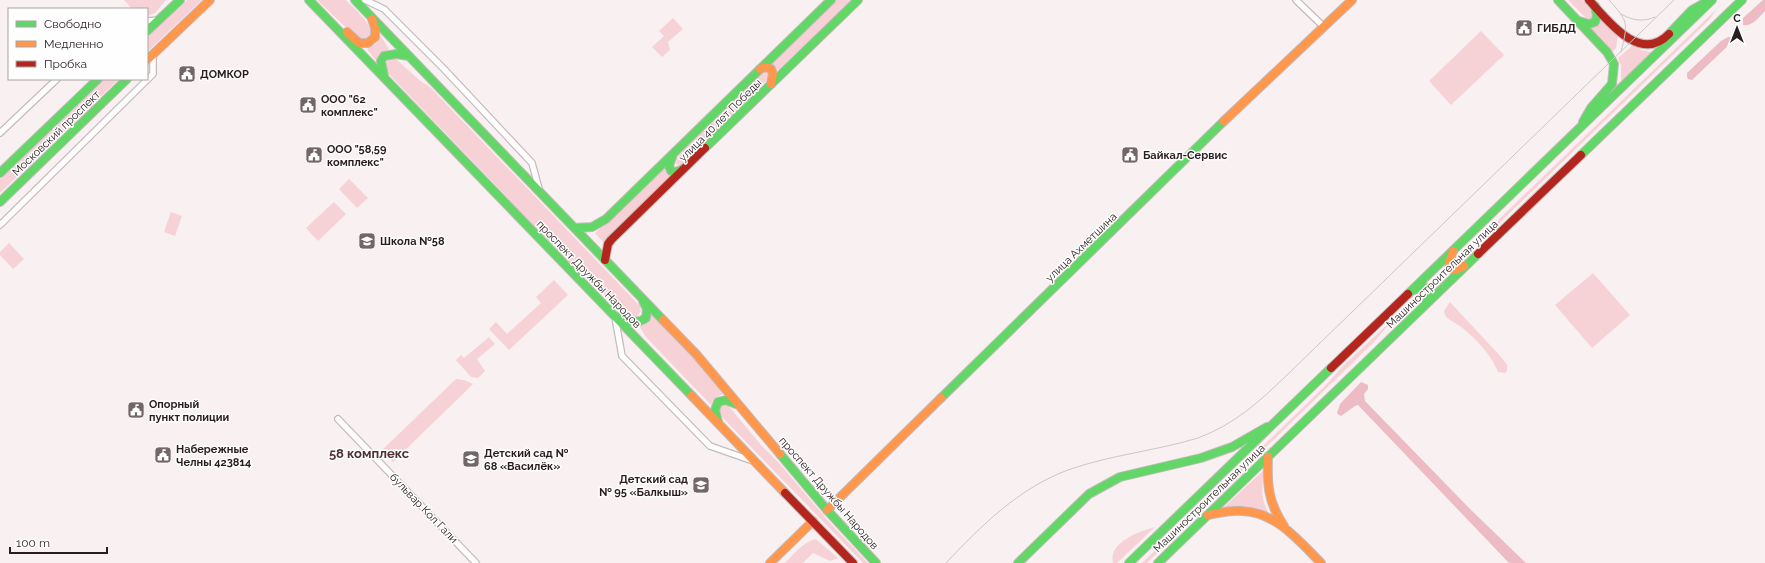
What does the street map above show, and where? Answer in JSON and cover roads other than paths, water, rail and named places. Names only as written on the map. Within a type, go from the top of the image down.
[{"type":"main road","points":[[148,30],[180,0]]},
{"type":"main road","points":[[150,57],[210,0]]},
{"type":"main road","name":"проспект Дружбы Народов","points":[[309,0],[853,563]]},
{"type":"main road","name":"проспект Дружбы Народов","points":[[355,0],[696,354],[738,406],[827,510],[876,563]]},
{"type":"main road","name":"улица 40 лет Победы","points":[[575,228],[586,228],[600,223],[831,0]]},
{"type":"main road","name":"улица 40 лет Победы","points":[[605,260],[608,244],[611,240],[858,0]]},
{"type":"main road","name":"улица Ахметшина","points":[[827,510],[1228,118],[1352,0]]},
{"type":"main road","points":[[1558,0],[1608,52],[1614,64],[1612,84],[1591,108],[1581,126]]},
{"type":"main road","points":[[1592,3],[1624,36],[1644,45],[1657,44],[1664,39],[1695,7],[1711,0]]},
{"type":"main road","name":"Машиностроительная улица","points":[[1129,563],[1711,0]]},
{"type":"main road","name":"Машиностроительная улица","points":[[1158,563],[1742,0]]},
{"type":"main road","points":[[1578,21],[1587,24],[1594,23],[1597,20],[1598,16],[1592,3]]},
{"type":"main road","points":[[325,17],[338,24],[359,43],[368,43],[375,37],[375,28],[372,18]]},
{"type":"main road","points":[[385,78],[381,61],[384,56],[396,54],[409,56]]},
{"type":"main road","points":[[760,69],[766,67],[772,69],[773,74],[771,85]]},
{"type":"main road","name":"Московский проспект","points":[[0,173],[97,80]]},
{"type":"main road","name":"Московский проспект","points":[[0,202],[126,80]]},
{"type":"main road","points":[[674,152],[669,166],[671,171],[676,172],[687,167]]},
{"type":"main road","points":[[1453,250],[1449,263],[1450,268],[1455,270],[1468,264]]},
{"type":"main road","points":[[1409,293],[1422,287],[1429,288],[1430,294],[1423,308]]},
{"type":"main road","points":[[615,316],[633,323],[640,322],[646,318],[647,309],[641,297]]},
{"type":"main road","points":[[719,424],[715,410],[718,402],[726,400],[738,406]]},
{"type":"main road","points":[[1018,563],[1089,494],[1120,477],[1201,458],[1232,447],[1273,424]]},
{"type":"main road","points":[[1268,456],[1267,484],[1272,507],[1291,534]]},
{"type":"main road","points":[[1208,515],[1232,511],[1249,511],[1271,519],[1291,534],[1321,563]]},
{"type":"main road","points":[[770,563],[813,521]]},
{"type":"street","points":[[365,0],[384,9],[444,69],[532,163],[539,190]]},
{"type":"street","points":[[1296,0],[1324,27]]},
{"type":"street","points":[[148,21],[159,20]]},
{"type":"street","points":[[148,79],[153,74],[150,57]]},
{"type":"street","points":[[0,133],[55,80]]},
{"type":"street","points":[[0,225],[147,80]]},
{"type":"street","points":[[615,316],[622,356],[710,446],[755,462]]},
{"type":"street","name":"бульвар Кол Гали","points":[[338,419],[476,563]]},
{"type":"tram line","points":[[1609,0],[1620,13],[1625,23],[1626,29],[1621,52]]},
{"type":"tram line","points":[[946,563],[973,535],[1002,509],[1033,487],[1050,478],[1068,470],[1100,460],[1198,438],[1224,426],[1246,411],[1287,375],[1674,0]]},
{"type":"tram line","points":[[1621,14],[1638,20],[1646,20],[1655,17]]},
{"type":"place","name":"ГИБДД","points":[[1524,28]]},
{"type":"place","name":"ДОМКОР","points":[[187,74]]},
{"type":"place","name":"ООО \"62 комплекс\"","points":[[308,105]]},
{"type":"place","name":"ООО \"58,59 комплекс\"","points":[[314,155]]},
{"type":"place","name":"Байкал-Сервис","points":[[1130,155]]},
{"type":"place","name":"Школа №58","points":[[367,241]]},
{"type":"place","name":"Опорный пункт полиции","points":[[136,410]]},
{"type":"place","name":"Набережные Челны 423814","points":[[163,455]]},
{"type":"place","name":"Детский сад № 68 «Василёк»","points":[[471,459]]},
{"type":"place","name":"Детский сад № 95 «Балкыш»","points":[[701,485]]},
{"type":"district","name":"58 комплекс","points":[[369,453]]}]
